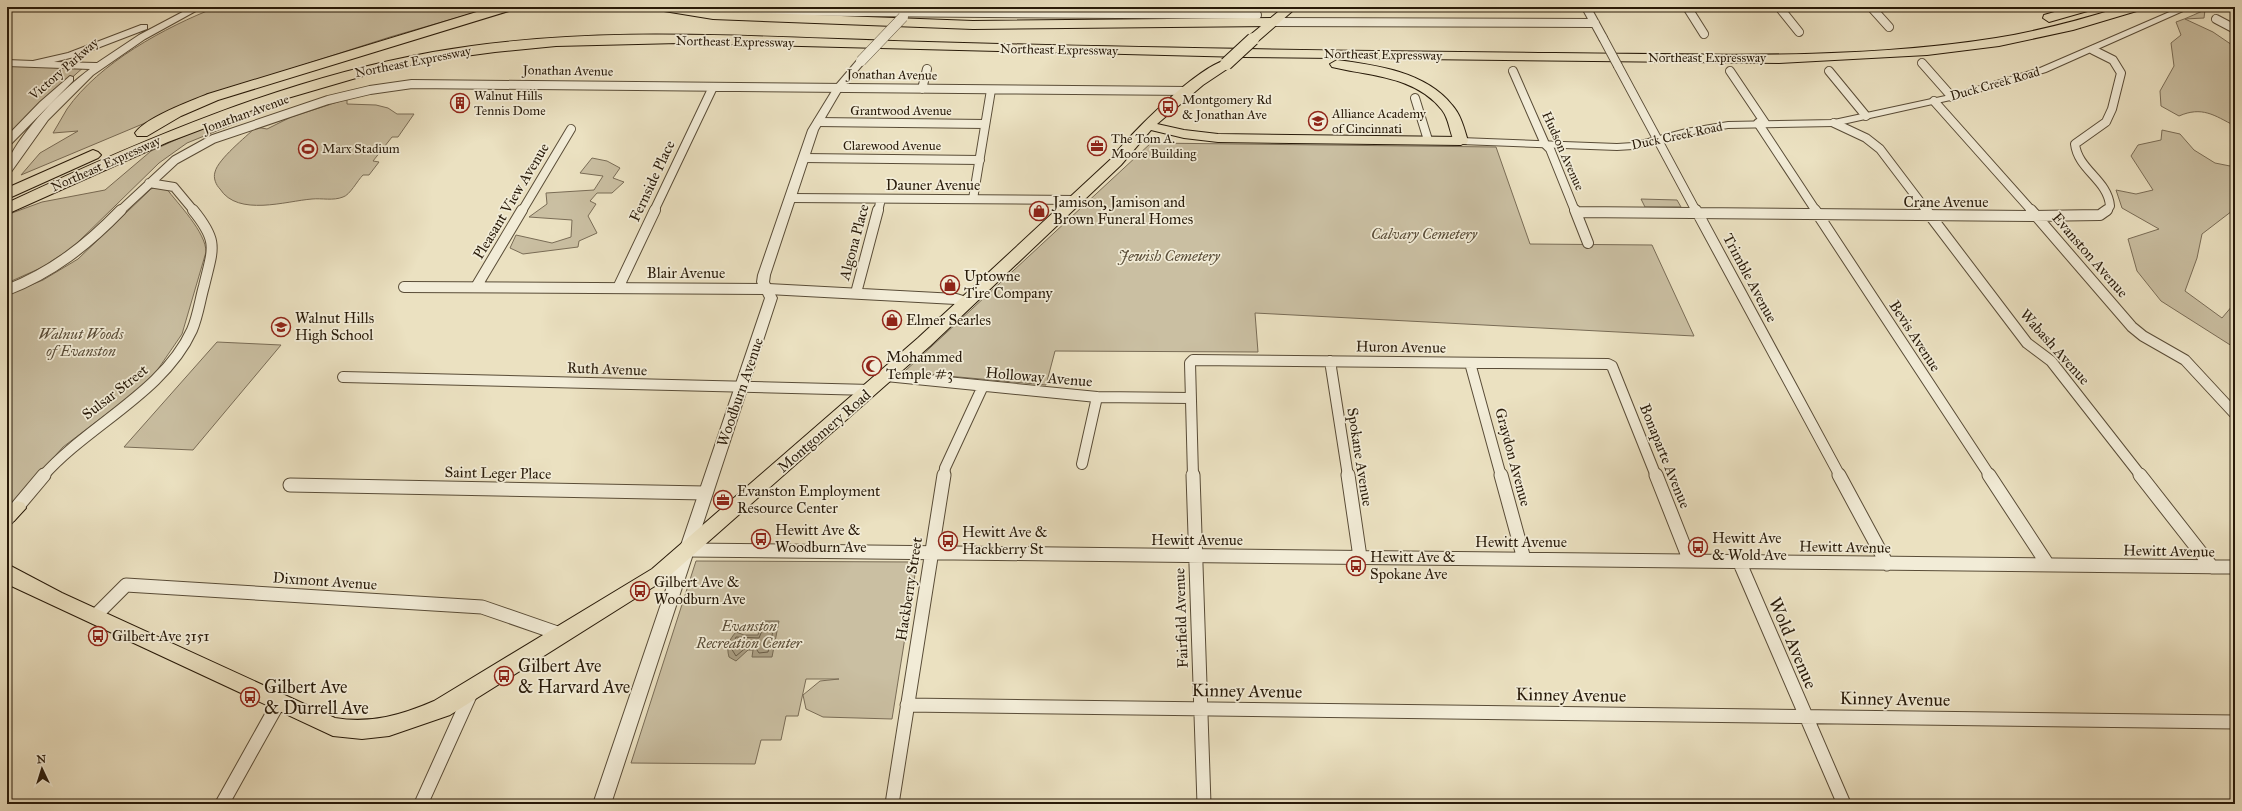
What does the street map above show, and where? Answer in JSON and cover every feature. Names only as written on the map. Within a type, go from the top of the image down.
[{"type":"highway","points":[[142,133],[160,120],[237,90],[415,33],[507,7]]},
{"type":"highway","points":[[664,7],[713,15],[973,25],[1274,22]]},
{"type":"highway","name":"Northeast Expressway","points":[[13,199],[142,133],[234,98],[345,65],[450,43],[548,32],[636,29],[1342,45],[1786,48],[1904,42],[1970,34],[2016,26],[2086,7]]},
{"type":"highway","name":"Northeast Expressway","points":[[13,199],[272,97],[325,80],[432,57],[512,45],[631,40],[1242,54],[1836,57],[1917,51],[2008,39],[2077,24],[2135,7]]},
{"type":"highway","points":[[1242,54],[1272,59],[1358,67],[1402,79],[1428,92],[1446,107],[1461,140]]},
{"type":"main road","name":"Montgomery Road","points":[[9,576],[94,617],[333,727],[365,731],[382,730],[407,723],[442,708],[659,574],[871,390],[1116,162],[1130,155],[1152,129],[1210,72],[1226,64],[1291,7]]},
{"type":"main road","name":"Montgomery Road","points":[[1152,129],[1221,75],[1226,64]]},
{"type":"main road","points":[[1177,120],[1179,127],[1188,131],[1252,139]]},
{"type":"main road","name":"Duck Creek Road","points":[[1152,129],[1170,140],[1218,138],[1461,140]]},
{"type":"street","name":"Victory Parkway","points":[[7,142],[42,104],[85,66],[115,44],[144,27],[192,7]]},
{"type":"street","name":"Victory Parkway","points":[[7,170],[43,118],[98,66],[158,27],[199,7]]},
{"type":"street","name":"Trimble Avenue","points":[[1586,7],[1659,138],[1887,564]]},
{"type":"street","points":[[1686,7],[1704,34]]},
{"type":"street","points":[[1779,7],[1798,32]]},
{"type":"street","points":[[1871,7],[1889,27]]},
{"type":"street","name":"Duck Creek Road","points":[[1461,140],[1617,147],[1633,146],[1659,138],[1707,128],[1761,123],[1834,123],[1952,97],[2023,77],[2093,50],[2188,7]]},
{"type":"street","points":[[721,11],[907,12],[1049,10],[1151,11],[1257,15]]},
{"type":"street","name":"Woodburn Avenue","points":[[602,804],[771,298],[768,289],[763,282],[764,275],[804,158],[818,122],[838,88],[907,12]]},
{"type":"street","points":[[2216,19],[2235,29]]},
{"type":"street","points":[[1274,22],[1383,21],[1595,23]]},
{"type":"street","points":[[32,64],[71,55],[144,27]]},
{"type":"street","name":"Crane Avenue","points":[[1576,212],[1931,216],[2100,215],[2105,213],[2110,206],[2111,200],[2107,190],[2077,154],[2075,148],[2078,139],[2102,126],[2110,116],[2121,73],[2112,60],[2093,50]]},
{"type":"street","points":[[7,63],[98,66]]},
{"type":"street","points":[[1922,63],[1952,97]]},
{"type":"street","points":[[922,89],[928,68]]},
{"type":"street","name":"Hudson Avenue","points":[[1513,71],[1545,144],[1550,149],[1588,243]]},
{"type":"street","name":"Bevis Avenue","points":[[1730,71],[1818,215],[2048,565]]},
{"type":"street","points":[[1829,71],[1866,116]]},
{"type":"street","name":"Jonathan Avenue","points":[[7,290],[46,272],[74,254],[173,161],[209,141],[331,98],[384,87],[442,83],[1189,91]]},
{"type":"street","name":"Fernside Place","points":[[618,288],[713,87]]},
{"type":"street","points":[[973,200],[991,90]]},
{"type":"street","points":[[1415,98],[1428,140]]},
{"type":"street","name":"Evanston Avenue","points":[[1934,101],[2037,216],[2132,326],[2143,336],[2186,360],[2235,414]]},
{"type":"street","name":"Grantwood Avenue","points":[[818,122],[985,124]]},
{"type":"street","name":"Wabash Avenue","points":[[1834,123],[1866,138],[1877,146],[2027,343],[2051,361],[2212,567]]},
{"type":"street","name":"Pleasant View Avenue","points":[[476,287],[571,129]]},
{"type":"street","name":"Clarewood Avenue","points":[[804,158],[980,160]]},
{"type":"street","name":"Sulsar Street","points":[[10,514],[70,448],[131,403],[158,380],[187,340],[192,329],[213,250],[212,242],[206,229],[174,187],[149,182]]},
{"type":"street","name":"Dauner Avenue","points":[[790,198],[1076,200]]},
{"type":"street","name":"Algona Place","points":[[856,293],[881,199]]},
{"type":"street","name":"Blair Avenue","points":[[404,287],[768,289],[956,299],[966,302]]},
{"type":"street","name":"Huron Avenue","points":[[1193,360],[1608,364]]},
{"type":"street","name":"Fairfield Avenue","points":[[1193,360],[1190,363],[1190,398],[1204,804]]},
{"type":"street","name":"Spokane Avenue","points":[[1330,361],[1360,557]]},
{"type":"street","name":"Graydon Avenue","points":[[1470,363],[1524,559]]},
{"type":"street","name":"Bonaparte Avenue","points":[[1608,364],[1612,366],[1690,561]]},
{"type":"street","name":"Holloway Avenue","points":[[886,376],[1097,397],[1190,398]]},
{"type":"street","name":"Ruth Avenue","points":[[344,377],[871,390]]},
{"type":"street","name":"Hackberry Street","points":[[892,804],[945,468],[982,386]]},
{"type":"street","points":[[1082,464],[1097,397]]},
{"type":"street","name":"Saint Leger Place","points":[[290,485],[705,493]]},
{"type":"street","name":"Hewitt Avenue","points":[[687,550],[1739,561],[2235,568]]},
{"type":"street","name":"Wold Avenue","points":[[1739,561],[1844,804]]},
{"type":"street","name":"Dixmont Avenue","points":[[94,617],[126,585],[482,607],[563,634]]},
{"type":"street","points":[[421,804],[472,690]]},
{"type":"street","points":[[222,804],[279,702]]},
{"type":"street","name":"Kinney Avenue","points":[[907,705],[2235,722]]},
{"type":"green space","points":[[217,7],[494,7],[390,37],[219,92],[21,175],[40,153],[78,131],[53,133],[67,109],[80,92],[97,76],[134,48],[176,25]]},
{"type":"green space","points":[[2211,7],[2222,7],[2205,10],[2204,18],[2185,19],[2213,32],[2235,47],[2235,126],[2208,113],[2194,112],[2179,116],[2161,106],[2160,91],[2174,66],[2171,43],[2181,35],[2176,22]]},
{"type":"green space","points":[[7,63],[85,66],[59,89],[7,142]]},
{"type":"green space","name":"Marx Stadium","points":[[347,99],[347,104],[376,105],[388,108],[397,114],[414,114],[398,137],[392,137],[373,161],[379,162],[369,175],[363,175],[346,196],[335,199],[312,199],[276,204],[250,205],[238,203],[228,198],[217,186],[214,177],[217,167],[233,148],[256,127],[267,129],[291,117]]},
{"type":"green space","points":[[256,108],[268,110],[187,143],[159,163],[73,247],[43,267],[7,283],[7,221],[12,213],[42,202],[105,190],[151,151],[193,132]]},
{"type":"green space","points":[[2162,130],[2180,134],[2194,150],[2215,163],[2235,167],[2235,191],[2231,192],[2232,211],[2202,234],[2197,258],[2185,291],[2222,318],[2233,305],[2235,306],[2235,348],[2161,301],[2137,271],[2128,239],[2159,229],[2122,208],[2116,190],[2136,194],[2153,190],[2131,156],[2138,145],[2161,140]]},
{"type":"green space","points":[[1151,143],[1496,147],[1530,244],[1652,245],[1694,336],[1255,313],[1258,352],[1055,351],[1046,385],[904,372]]},
{"type":"green space","points":[[592,158],[607,161],[620,168],[613,178],[624,182],[612,193],[597,193],[590,201],[596,204],[588,216],[597,233],[579,241],[578,247],[523,254],[510,248],[516,235],[552,243],[571,237],[572,220],[529,217],[547,204],[546,193],[594,190],[603,176],[580,173]]},
{"type":"green space","name":"Walnut Woods of Evanston","points":[[156,187],[166,188],[197,227],[205,244],[206,252],[182,334],[156,372],[138,390],[63,447],[7,510],[7,295],[43,280],[78,259],[151,189]]},
{"type":"green space","points":[[1641,199],[1677,200],[1681,207],[1645,207]]},
{"type":"green space","points":[[217,342],[281,345],[193,450],[124,447]]},
{"type":"green space","name":"Evanston Recreation Center","points":[[696,561],[917,562],[892,719],[823,717],[806,709],[803,695],[820,681],[839,679],[806,679],[798,716],[786,716],[781,740],[761,740],[755,764],[631,763]]},
{"type":"water","points":[[761,621],[779,621],[772,657],[752,657],[753,650],[748,650],[736,661],[729,657],[729,643],[736,632],[744,635],[758,635]]},
{"type":"place","name":"Walnut Hills Tennis Dome","points":[[460,103]]},
{"type":"place","name":"Montgomery Rd & Jonathan Ave","points":[[1168,107]]},
{"type":"place","name":"Alliance Academy of Cincinnati","points":[[1318,121]]},
{"type":"place","name":"The Tom A. Moore Building","points":[[1097,146]]},
{"type":"place","name":"Marx Stadium","points":[[308,149]]},
{"type":"place","name":"Jamison, Jamison and Brown Funeral Homes","points":[[1039,211]]},
{"type":"place","name":"Uptowne Tire Company","points":[[950,285]]},
{"type":"place","name":"Elmer Searles","points":[[892,320]]},
{"type":"place","name":"Walnut Hills High School","points":[[281,327]]},
{"type":"place","name":"Mohammed Temple #3","points":[[872,366]]},
{"type":"place","name":"Evanston Employment Resource Center","points":[[723,500]]},
{"type":"place","name":"Hewitt Ave & Woodburn Ave","points":[[761,539]]},
{"type":"place","name":"Hewitt Ave & Hackberry St","points":[[948,541]]},
{"type":"place","name":"Hewitt Ave & Wold Ave","points":[[1698,547]]},
{"type":"place","name":"Hewitt Ave & Spokane Ave","points":[[1356,566]]},
{"type":"place","name":"Gilbert Ave & Woodburn Ave","points":[[640,591]]},
{"type":"place","name":"Gilbert Ave 3151","points":[[98,636]]},
{"type":"place","name":"Gilbert Ave & Harvard Ave","points":[[504,676]]},
{"type":"place","name":"Gilbert Ave & Durrell Ave","points":[[250,697]]},
{"type":"park label","name":"Calvary Cemetery","points":[[1424,234]]},
{"type":"park label","name":"Jewish Cemetery","points":[[1169,256]]}]
